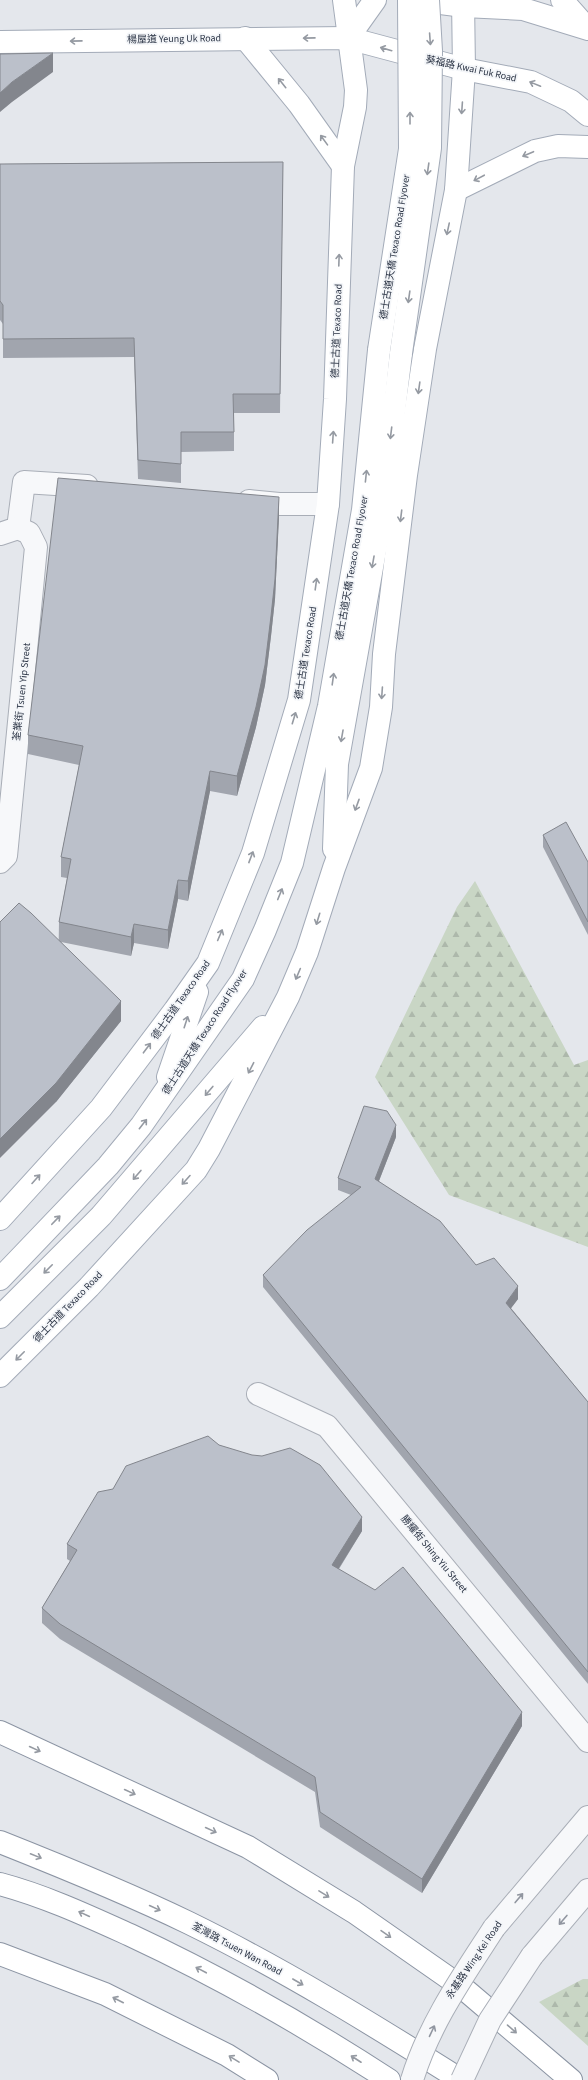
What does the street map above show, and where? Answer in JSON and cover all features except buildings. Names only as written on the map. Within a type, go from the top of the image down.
[{"type":"main road","name":"德士古道 Texaco Road","points":[[0,1219],[101,1108],[175,1010],[208,963],[253,853],[299,700],[328,504],[335,399],[343,166],[355,107],[356,90],[344,0]]},
{"type":"main road","points":[[348,38],[375,0]]},
{"type":"main road","name":"德士古道天橋 Texaco Road Flyover","points":[[161,1099],[243,979],[292,863],[329,706],[363,510],[379,350],[410,149],[409,0]]},
{"type":"main road","points":[[417,0],[523,9],[587,27]]},
{"type":"main road","name":"德士古道天橋 Texaco Road Flyover","points":[[334,868],[337,764],[382,511],[401,353],[430,148],[431,51],[428,0]]},
{"type":"main road","points":[[562,0],[587,27]]},
{"type":"main road","name":"德士古道 Texaco Road","points":[[0,1376],[89,1287],[196,1170],[209,1149],[288,997],[307,952],[334,868],[371,768],[381,707],[384,654],[413,428],[425,349],[456,190],[464,69],[464,3]]},
{"type":"main road","points":[[245,38],[299,104],[343,166]]},
{"type":"main road","name":"楊屋道 Yeung Uk Road","points":[[0,42],[348,38]]},
{"type":"main road","name":"葵福路 Kwai Fuk Road","points":[[348,38],[464,69],[531,82],[571,101],[588,115]]},
{"type":"main road","points":[[456,190],[535,151],[558,146],[588,147]]},
{"type":"main road","points":[[0,1279],[108,1166],[161,1099],[208,963]]},
{"type":"main road","name":"德士古道 Texaco Road","points":[[0,1317],[101,1216],[288,997]]},
{"type":"main road","points":[[0,1732],[248,1847],[354,1912],[463,1988],[571,2080]]},
{"type":"main road","name":"荃灣路 Tsuen Wan Road","points":[[0,1842],[130,1896],[189,1923],[252,1956],[367,2021],[462,2080]]},
{"type":"main road","points":[[0,1884],[72,1908],[180,1958],[318,2035],[389,2080]]},
{"type":"main road","points":[[0,1954],[105,1994],[227,2055],[266,2080]]},
{"type":"street","points":[[9,531],[24,482],[107,488]]},
{"type":"street","points":[[232,500],[279,504],[328,504]]},
{"type":"street","name":"荃業街 Tsuen Yip Street","points":[[0,862],[6,856],[36,547],[29,533],[9,531]]},
{"type":"street","name":"勝耀街 Shing Yiu Street","points":[[258,1394],[328,1426],[588,1741]]},
{"type":"street","name":"永基路 Wing Kei Road","points":[[412,2080],[432,2031],[450,1996],[494,1928],[588,1817]]},
{"type":"street","points":[[462,2080],[490,2020],[532,1956],[588,1890]]},
{"type":"green space","points":[[475,881],[574,1065],[588,1060],[588,1247],[449,1195],[375,1077],[457,907]]},
{"type":"green space","points":[[583,1979],[588,1979],[588,2046],[539,2002]]}]
